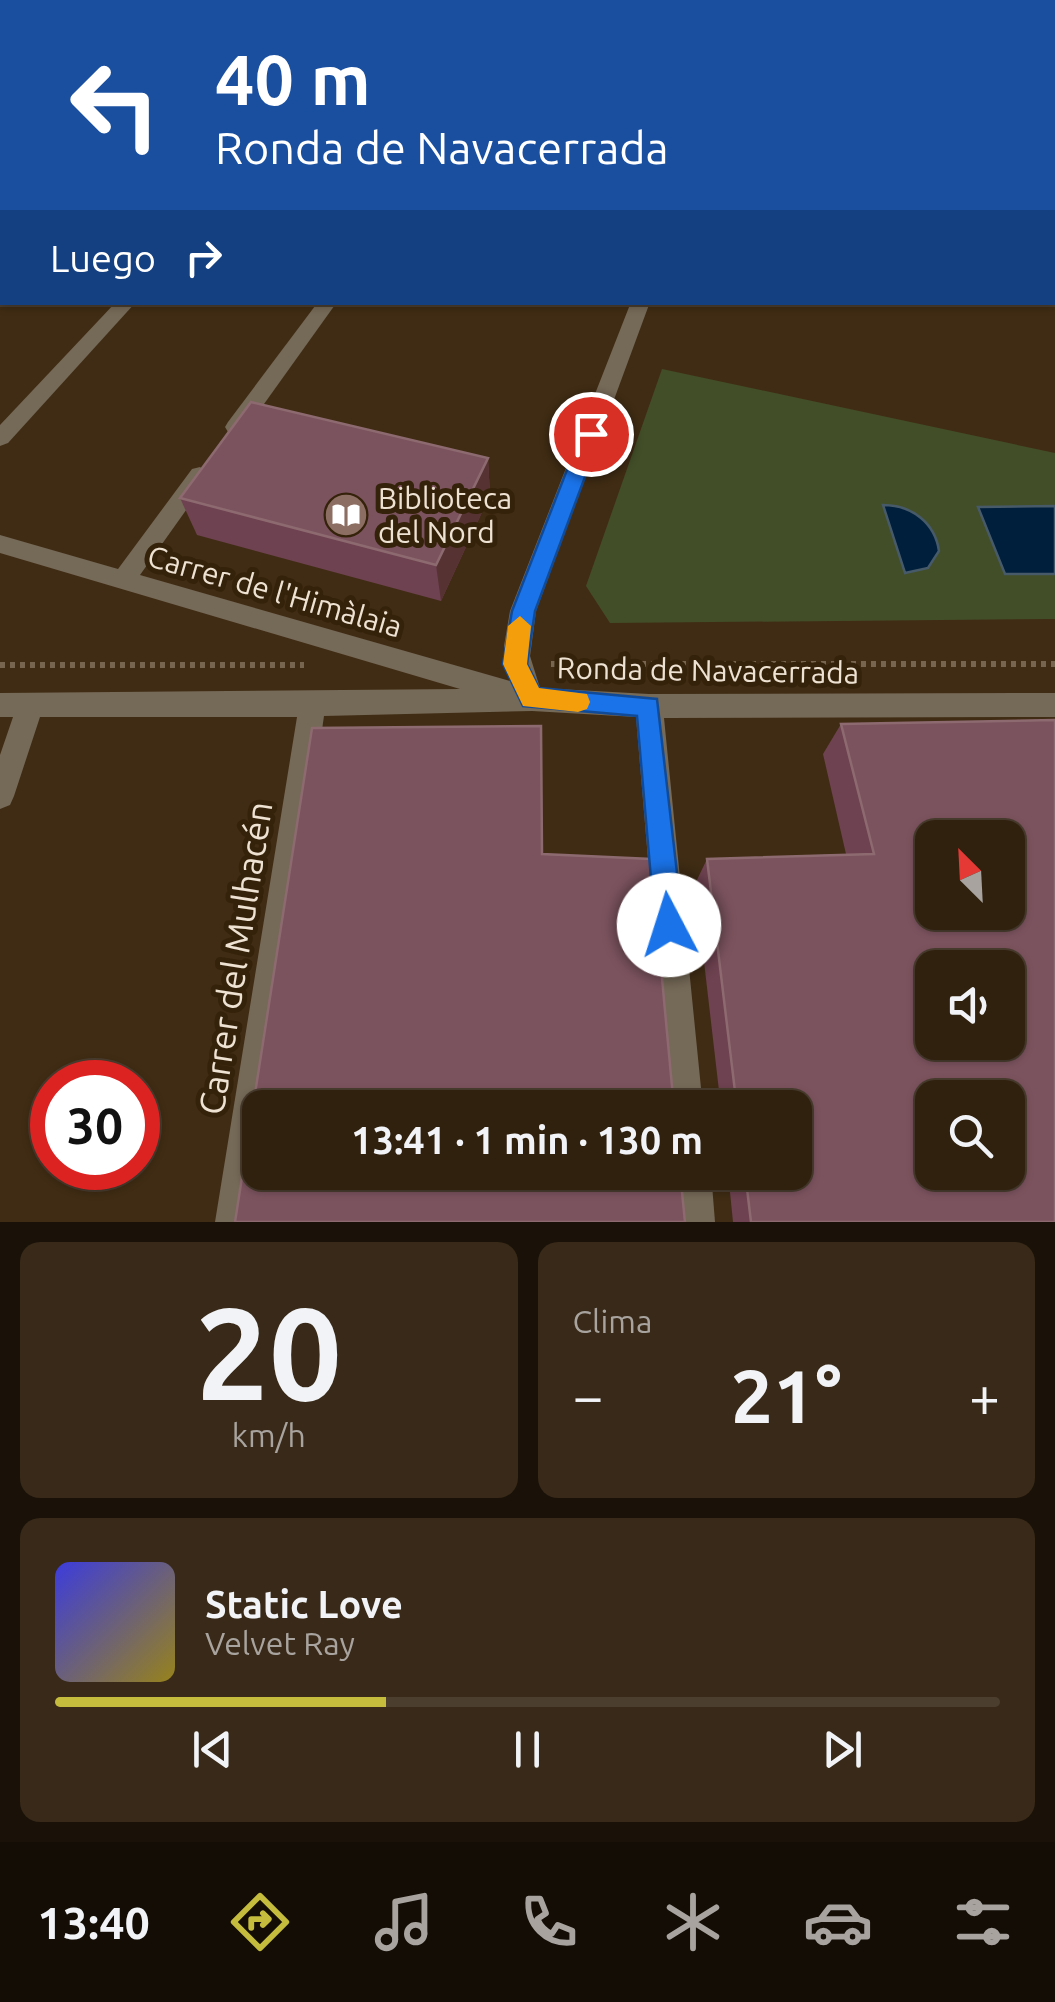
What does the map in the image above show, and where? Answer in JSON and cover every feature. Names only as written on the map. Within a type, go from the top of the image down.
[{"type":"street","points":[[0,438],[123,305]]},
{"type":"street","points":[[123,580],[326,305]]},
{"type":"street","points":[[532,698],[515,664],[523,611],[640,305]]},
{"type":"street","name":"Carrer de l'Himàlaia","points":[[0,544],[532,698]]},
{"type":"street","name":"Ronda de Navacerrada","points":[[0,705],[312,706],[532,698],[648,706],[1055,705]]},
{"type":"street","points":[[0,796],[30,704]]},
{"type":"street","name":"Carrer del Mulhacén","points":[[233,1222],[312,706]]},
{"type":"street","points":[[648,706],[684,1090]]},
{"type":"street","points":[[694,1190],[697,1222]]},
{"type":"green space","points":[[662,369],[1055,453],[1055,619],[610,623],[586,586]]},
{"type":"water","points":[[883,505],[912,512],[933,532],[939,551],[928,568],[905,573]]},
{"type":"water","points":[[1055,506],[1055,574],[1005,574],[978,507]]},
{"type":"building","name":"Biblioteca del Nord","points":[[251,402],[488,458],[436,565],[180,498]]},
{"type":"building","points":[[1055,720],[1055,1222],[751,1222],[747,1190],[812,1190],[812,1090],[735,1090],[707,859],[874,854],[841,724]]},
{"type":"building","points":[[541,726],[542,854],[651,859],[672,1090],[256,1090],[312,728]]},
{"type":"building","points":[[242,1177],[242,1190],[682,1190],[685,1222],[235,1222]]},
{"type":"slow traffic","points":[[520,626],[515,664],[532,698],[578,702]]},
{"type":"place","name":"Biblioteca del Nord","points":[[346,515]]},
{"type":"route","points":[[591,434],[523,611],[514,649],[515,664],[532,698],[648,706],[669,925]]}]
